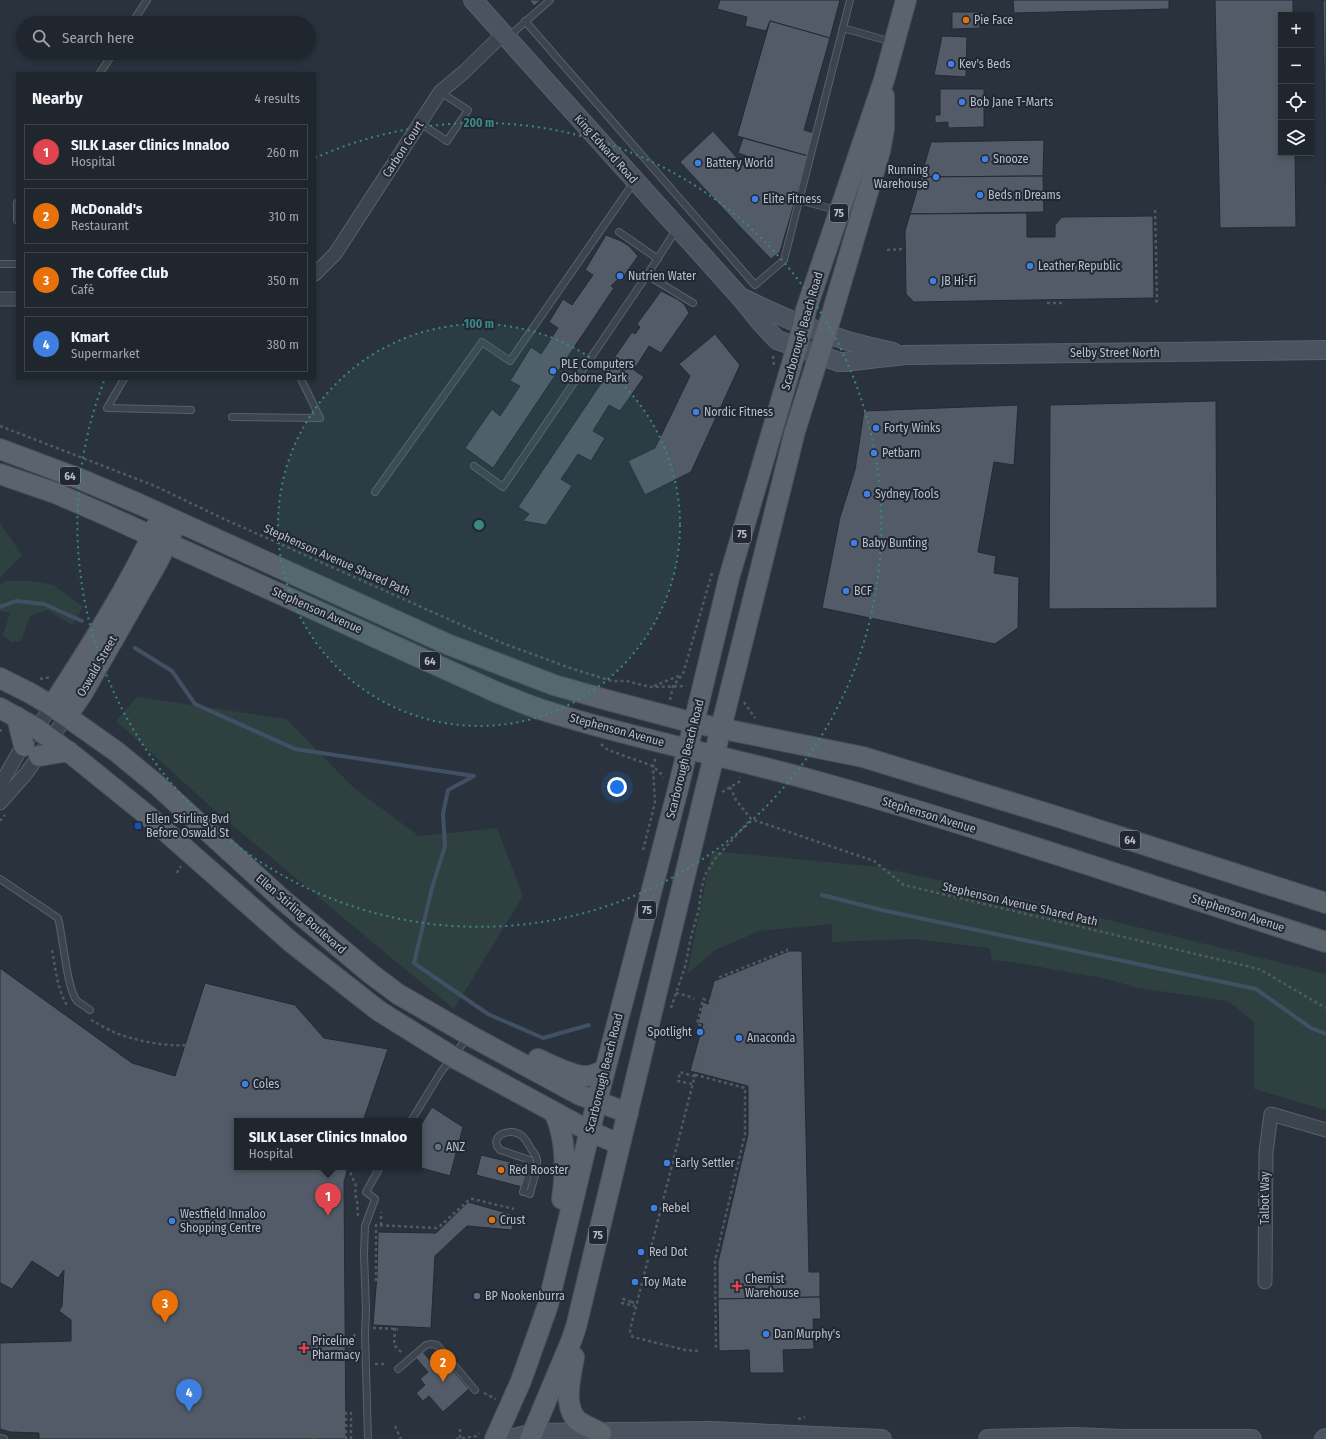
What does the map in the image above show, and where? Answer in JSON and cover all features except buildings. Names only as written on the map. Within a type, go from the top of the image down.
[{"type":"main road","name":"King Edward Road","points":[[473,0],[777,340],[819,355]]},
{"type":"main road","name":"Scarborough Beach Road","points":[[486,1438],[521,1381],[548,1305],[604,1070],[674,803],[729,578],[803,326],[806,310],[884,80],[906,0]]},
{"type":"main road","name":"Scarborough Beach Road","points":[[531,1436],[576,1327],[619,1144],[795,431],[880,151],[884,129],[884,80]]},
{"type":"main road","name":"King Edward Road","points":[[740,297],[778,316],[826,333]]},
{"type":"main road","name":"Selby Street North","points":[[826,333],[845,340],[905,355]]},
{"type":"main road","name":"Selby Street North","points":[[819,355],[839,362],[844,362],[905,355],[1326,350]]},
{"type":"main road","name":"Stephenson Avenue","points":[[0,449],[80,479],[170,518],[447,644],[554,685],[694,723],[863,757],[1055,816],[1326,903]]},
{"type":"main road","name":"Stephenson Avenue","points":[[0,474],[55,494],[160,539],[496,692],[546,711],[588,724],[818,782],[943,819],[1326,942]]},
{"type":"main road","name":"Oswald Street","points":[[59,711],[104,624],[143,554],[160,539],[170,518]]},
{"type":"main road","name":"Ellen Stirling Boulevard","points":[[0,678],[30,693],[59,711],[116,752],[157,785],[283,900],[370,973],[398,994],[468,1035],[580,1094],[628,1112]]},
{"type":"main road","points":[[0,708],[44,733],[68,751],[147,815],[291,942],[379,1011],[453,1057],[555,1114],[589,1132],[619,1144]]},
{"type":"main road","points":[[17,717],[32,751],[68,751]]},
{"type":"main road","points":[[468,1035],[502,1043],[553,1066],[584,1077],[595,1075],[604,1070]]},
{"type":"main road","points":[[555,1114],[562,1129],[565,1177],[556,1240],[556,1269]]},
{"type":"main road","points":[[576,1327],[576,1342],[569,1385],[570,1406],[573,1414],[578,1420],[601,1433]]},
{"type":"main road","points":[[510,1439],[531,1436],[601,1433],[882,1439]]},
{"type":"main road","points":[[988,1439],[1074,1437],[1116,1439],[1252,1439]]},
{"type":"street","name":"Carbon Court","points":[[316,273],[335,254],[440,92],[505,36]]},
{"type":"street","points":[[0,299],[16,299]]},
{"type":"street","name":"Oswald Street","points":[[1,802],[15,787],[32,751],[59,711]]},
{"type":"street","name":"Oswald Street","points":[[1,802],[2,782],[32,751],[59,711]]},
{"type":"street","name":"Talbot Way","points":[[1265,1282],[1266,1152],[1271,1114],[1326,1130]]},
{"type":"lane","points":[[137,16],[147,0]]},
{"type":"lane","points":[[505,36],[550,0]]},
{"type":"lane","points":[[525,21],[755,285],[784,260],[850,0]]},
{"type":"lane","points":[[843,28],[895,43]]},
{"type":"lane","points":[[101,72],[108,60]]},
{"type":"lane","points":[[420,123],[447,141],[468,110],[440,92]]},
{"type":"lane","points":[[375,492],[482,342],[510,362],[635,180]]},
{"type":"lane","points":[[799,200],[839,211]]},
{"type":"lane","points":[[474,466],[503,487],[658,259],[677,228]]},
{"type":"lane","points":[[619,232],[658,259]]},
{"type":"lane","points":[[0,264],[16,264]]},
{"type":"lane","points":[[647,275],[693,303]]},
{"type":"lane","points":[[123,380],[107,408],[191,410]]},
{"type":"lane","points":[[232,417],[320,418],[301,380]]},
{"type":"lane","points":[[0,880],[58,918],[63,938],[70,987],[76,1000],[90,1010]]},
{"type":"lane","points":[[413,1118],[441,1072],[468,1035]]},
{"type":"lane","points":[[506,1132],[516,1133],[522,1136],[536,1156],[536,1171],[530,1194],[525,1193],[530,1169],[530,1160],[498,1148],[497,1139],[500,1135],[506,1132]]},
{"type":"lane","points":[[368,1439],[364,1254],[365,1226],[375,1199],[366,1192],[378,1170]]},
{"type":"lane","points":[[398,1369],[426,1345],[437,1345],[475,1390]]},
{"type":"lane","points":[[0,1438],[4,1439]]},
{"type":"path","points":[[1154,301],[1157,301],[1155,207]]},
{"type":"path","points":[[887,250],[903,249]]},
{"type":"path","points":[[1047,303],[1065,303]]},
{"type":"path","name":"Stephenson Avenue Shared Path","points":[[0,426],[155,486],[200,506],[224,519],[502,643],[572,669],[612,681],[626,681],[651,687],[673,686]]},
{"type":"path","points":[[651,687],[683,674]]},
{"type":"path","points":[[0,732],[1,728]]},
{"type":"path","points":[[670,1013],[686,967],[705,875],[715,859],[751,819],[736,800],[730,787]]},
{"type":"path","name":"Stephenson Avenue Shared Path","points":[[751,819],[874,860],[904,886],[1259,969],[1326,1008]]},
{"type":"path","points":[[177,873],[182,865]]},
{"type":"path","points":[[52,950],[58,987],[63,1000],[69,1008]]},
{"type":"path","points":[[698,1351],[685,1350],[633,1337],[630,1330],[635,1306],[720,977],[788,950]]},
{"type":"path","points":[[676,993],[691,997],[694,1000]]},
{"type":"path","points":[[707,1027],[696,1024],[701,1005],[703,999],[714,1002]]},
{"type":"path","points":[[87,1018],[116,1033],[135,1039],[168,1045],[188,1045]]},
{"type":"path","points":[[692,1084],[678,1081],[680,1072],[745,1088],[746,1134],[715,1261],[716,1351]]},
{"type":"path","points":[[349,1170],[356,1186]]},
{"type":"path","points":[[376,1225],[436,1228],[470,1199],[477,1199],[514,1209]]},
{"type":"path","points":[[381,1225],[382,1209]]},
{"type":"path","points":[[635,1306],[622,1303],[623,1300],[638,1303]]},
{"type":"path","points":[[373,1328],[396,1328],[394,1345],[404,1356]]},
{"type":"path","points":[[372,1367],[374,1364],[378,1363],[387,1364]]},
{"type":"path","points":[[484,1393],[497,1399]]},
{"type":"path","points":[[346,1439],[346,1413],[351,1413],[351,1439]]},
{"type":"path","points":[[395,1426],[401,1439]]},
{"type":"path","points":[[460,1429],[460,1438]]},
{"type":"path","points":[[313,1439],[314,1432]]},
{"type":"path","points":[[456,1439],[486,1438]]},
{"type":"shaded area","points":[[0,523],[22,555],[0,578]]},
{"type":"shaded area","points":[[8,581],[29,581],[54,585],[83,607],[72,625],[47,610],[30,616],[21,641],[11,642],[3,635],[10,613],[0,611],[0,584]]},
{"type":"shaded area","points":[[137,697],[286,719],[354,788],[419,836],[497,828],[523,896],[454,1009],[211,807],[116,721]]},
{"type":"shaded area","points":[[712,851],[879,867],[1016,897],[1326,974],[1326,1110],[1254,1089],[1254,1022],[1228,1001],[1138,988],[1107,979],[1018,963],[992,960],[990,948],[914,939],[832,942],[832,924],[760,931],[715,950],[687,974]]},
{"type":"waterway","points":[[0,607],[16,601],[44,604],[82,621]]},
{"type":"waterway","points":[[135,648],[172,671],[195,704],[295,749],[474,776],[448,790],[443,814],[445,846],[432,888],[414,963],[488,1014],[543,1038],[589,1025]]},
{"type":"waterway","points":[[822,895],[886,911],[1256,989],[1311,1028],[1326,1034]]},
{"type":"place","name":"Pie Face","points":[[966,20]]},
{"type":"place","name":"Kev's Beds","points":[[951,64]]},
{"type":"place","name":"Bob Jane T-Marts","points":[[962,102]]},
{"type":"place","name":"Snooze","points":[[985,159]]},
{"type":"place","name":"Battery World","points":[[698,163]]},
{"type":"place","name":"Running Warehouse","points":[[936,177]]},
{"type":"place","name":"Beds n Dreams","points":[[980,195]]},
{"type":"place","name":"Elite Fitness","points":[[755,199]]},
{"type":"place","name":"Leather Republic","points":[[1030,266]]},
{"type":"place","name":"Nutrien Water","points":[[620,276]]},
{"type":"place","name":"JB Hi-Fi","points":[[933,281]]},
{"type":"place","name":"PLE Computers Osborne Park","points":[[553,371]]},
{"type":"place","name":"Nordic Fitness","points":[[696,412]]},
{"type":"place","name":"Forty Winks","points":[[876,428]]},
{"type":"place","name":"Petbarn","points":[[874,453]]},
{"type":"place","name":"Sydney Tools","points":[[867,494]]},
{"type":"place","name":"Baby Bunting","points":[[854,543]]},
{"type":"place","name":"BCF","points":[[846,591]]},
{"type":"place","name":"Ellen Stirling Bvd Before Oswald St","points":[[138,826]]},
{"type":"place","name":"Spotlight","points":[[700,1032]]},
{"type":"place","name":"Anaconda","points":[[739,1038]]},
{"type":"place","name":"Coles","points":[[245,1084]]},
{"type":"place","name":"ANZ","points":[[438,1147]]},
{"type":"place","name":"Early Settler","points":[[667,1163]]},
{"type":"place","name":"Red Rooster","points":[[501,1170]]},
{"type":"place","name":"Rebel","points":[[654,1208]]},
{"type":"place","name":"SILK Laser Clinics Innaloo","points":[[328,1216]]},
{"type":"place","name":"Crust","points":[[492,1220]]},
{"type":"place","name":"Westfield Innaloo Shopping Centre","points":[[172,1221]]},
{"type":"place","name":"Red Dot","points":[[641,1252]]},
{"type":"place","name":"Toy Mate","points":[[635,1282]]},
{"type":"place","name":"Chemist Warehouse","points":[[737,1286]]},
{"type":"place","name":"BP Nookenburra","points":[[477,1296]]},
{"type":"place","name":"The Coffee Club","points":[[165,1323]]},
{"type":"place","name":"Dan Murphy's","points":[[766,1334]]},
{"type":"place","name":"Priceline Pharmacy","points":[[304,1348]]},
{"type":"place","name":"McDonald's","points":[[443,1382]]},
{"type":"place","name":"Kmart","points":[[189,1412]]}]
